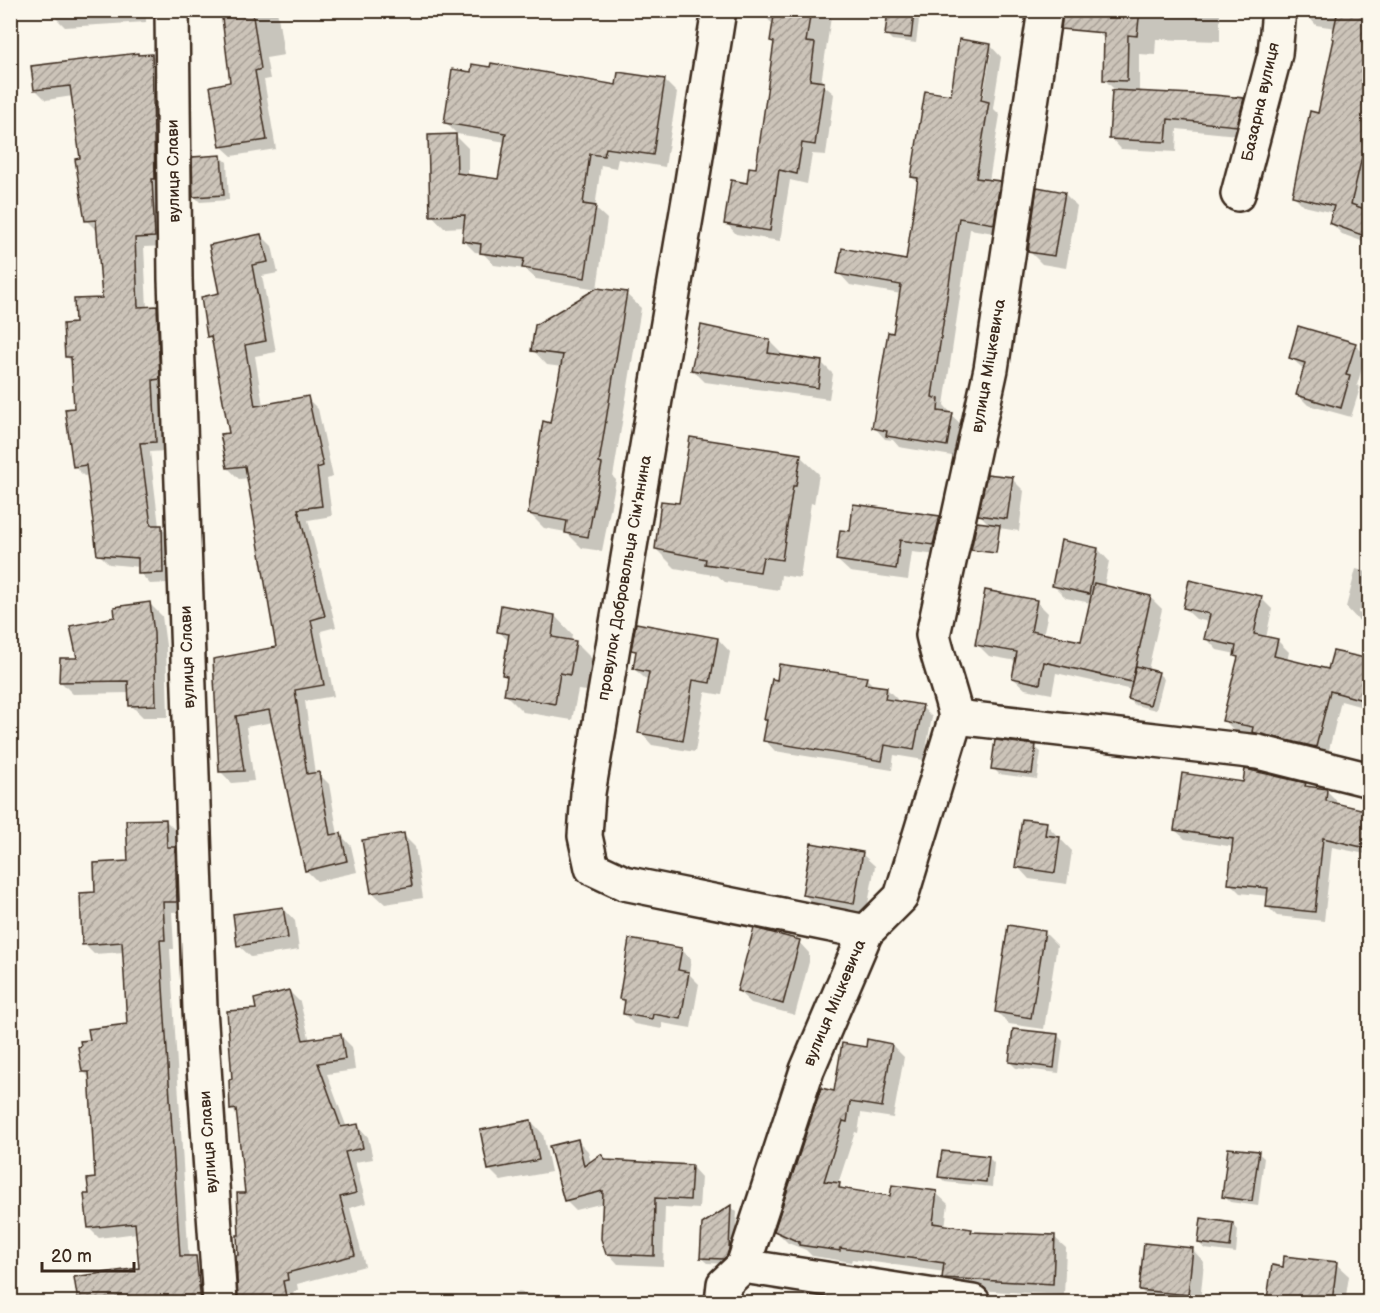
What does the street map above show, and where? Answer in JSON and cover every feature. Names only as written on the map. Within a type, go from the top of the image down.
[{"type":"street","name":"вулиця Слави","points":[[172,10],[175,279],[200,1009],[219,1302]]},
{"type":"street","name":"провулок Добровольця Сім'янина","points":[[719,10],[588,793],[585,836],[592,868],[624,883],[866,932]]},
{"type":"street","name":"вулиця Міцкевича","points":[[730,1284],[807,1070],[866,932],[901,897],[956,717],[950,688],[939,664],[933,635],[991,369],[1045,10]]},
{"type":"street","name":"Базарна вулиця","points":[[1238,194],[1275,54],[1279,10]]},
{"type":"street","points":[[956,717],[1258,752],[1370,780]]},
{"type":"street","points":[[730,1284],[973,1302]]},
{"type":"building","points":[[221,10],[252,10],[261,69],[255,71],[267,140],[220,147],[210,86],[230,82]]},
{"type":"building","points":[[775,10],[811,10],[806,42],[815,43],[810,80],[824,82],[815,145],[802,143],[797,174],[779,170],[770,231],[724,224],[731,180],[747,183],[749,167],[756,168],[774,42],[770,41]]},
{"type":"building","points":[[888,10],[914,13],[911,38],[885,35]]},
{"type":"building","points":[[1063,10],[1140,10],[1137,36],[1128,35],[1127,81],[1103,80],[1104,33],[1061,29]]},
{"type":"building","points":[[1338,10],[1370,10],[1370,159],[1362,157],[1351,204],[1370,211],[1370,238],[1329,223],[1334,206],[1292,196],[1310,111],[1318,113]]},
{"type":"building","points":[[959,39],[991,44],[981,100],[989,102],[976,178],[1000,181],[994,224],[959,218],[932,397],[939,399],[938,411],[953,413],[947,446],[886,436],[887,431],[872,428],[888,332],[893,333],[901,285],[837,274],[842,248],[906,260],[918,178],[911,177],[925,91],[951,95]]},
{"type":"building","points":[[138,53],[138,55],[152,54],[155,179],[152,179],[155,237],[135,238],[138,307],[157,306],[160,379],[153,380],[156,442],[140,443],[151,525],[162,525],[163,573],[138,574],[138,558],[97,555],[86,465],[73,467],[65,409],[74,408],[71,357],[65,357],[63,324],[75,323],[74,299],[102,298],[96,220],[85,221],[75,159],[80,158],[70,86],[34,90],[31,66]]},
{"type":"building","points":[[491,63],[616,85],[618,72],[665,79],[653,155],[606,148],[604,156],[590,154],[583,204],[596,206],[585,278],[522,268],[524,259],[480,253],[481,244],[462,241],[465,215],[430,216],[428,135],[456,134],[457,173],[498,179],[506,133],[444,123],[452,69],[471,72],[472,64],[490,67]]},
{"type":"building","points":[[1112,90],[1244,98],[1237,126],[1168,119],[1166,142],[1109,139]]},
{"type":"building","points":[[221,155],[224,195],[193,197],[192,157]]},
{"type":"building","points":[[1037,187],[1065,192],[1054,256],[1028,252]]},
{"type":"building","points":[[261,234],[268,262],[252,265],[266,341],[245,345],[255,406],[308,396],[323,466],[317,468],[322,506],[298,509],[325,616],[311,620],[324,685],[295,690],[307,774],[319,772],[330,835],[341,833],[347,861],[305,871],[269,710],[236,716],[244,771],[219,772],[213,659],[276,647],[245,466],[227,468],[220,434],[229,433],[211,336],[207,337],[201,297],[219,293],[209,245]]},
{"type":"building","points":[[597,288],[627,292],[599,463],[602,464],[588,537],[565,533],[567,521],[528,514],[543,421],[550,423],[563,355],[531,351],[535,325]]},
{"type":"building","points":[[701,325],[770,340],[768,353],[822,361],[818,388],[691,370]]},
{"type":"building","points":[[1298,326],[1356,343],[1346,375],[1350,376],[1341,408],[1296,395],[1305,363],[1289,358]]},
{"type":"building","points":[[690,437],[801,454],[796,486],[793,486],[782,560],[763,557],[760,572],[705,564],[706,559],[655,549],[661,501],[679,503]]},
{"type":"building","points":[[987,474],[1013,477],[1007,519],[978,515]]},
{"type":"building","points":[[853,504],[940,516],[933,545],[900,540],[896,569],[836,560],[840,530],[850,531]]},
{"type":"building","points":[[977,522],[1000,525],[996,553],[971,550]]},
{"type":"building","points":[[1061,540],[1098,548],[1089,594],[1052,586]]},
{"type":"building","points":[[1189,580],[1262,596],[1254,634],[1278,639],[1274,656],[1328,669],[1333,651],[1370,659],[1370,702],[1330,691],[1316,747],[1252,732],[1253,727],[1222,721],[1238,657],[1234,656],[1236,646],[1204,639],[1210,614],[1183,608]]},
{"type":"building","points":[[1094,583],[1151,596],[1132,682],[1044,662],[1040,684],[1012,678],[1017,652],[975,645],[985,590],[1037,600],[1031,631],[1081,641]]},
{"type":"building","points":[[150,602],[154,633],[156,705],[129,706],[128,681],[59,682],[60,658],[77,658],[70,626],[115,617],[114,607]]},
{"type":"building","points":[[501,605],[555,615],[552,637],[576,641],[570,675],[560,673],[555,704],[504,695],[507,676],[502,675],[509,634],[497,632]]},
{"type":"building","points":[[636,623],[718,638],[710,683],[693,680],[683,741],[638,733],[649,672],[633,669],[636,651],[631,650]]},
{"type":"building","points":[[779,664],[867,677],[865,684],[887,687],[885,699],[923,705],[914,750],[885,745],[882,761],[763,741],[767,720],[764,720],[772,679],[777,680]]},
{"type":"building","points":[[1136,666],[1159,672],[1150,705],[1128,699]]},
{"type":"building","points":[[995,740],[1036,745],[1032,774],[991,769]]},
{"type":"building","points":[[1245,769],[1306,783],[1305,786],[1327,789],[1326,801],[1370,811],[1370,849],[1323,838],[1315,912],[1266,907],[1268,888],[1228,884],[1233,839],[1174,830],[1182,773],[1243,782]]},
{"type":"building","points":[[166,819],[167,847],[175,847],[177,902],[163,902],[165,940],[160,940],[180,1256],[196,1256],[201,1302],[78,1302],[74,1277],[139,1268],[135,1223],[88,1228],[84,1194],[89,1194],[87,1179],[95,1178],[89,1072],[82,1072],[78,1047],[81,1046],[80,1041],[90,1040],[88,1029],[127,1024],[122,942],[82,945],[80,893],[95,892],[94,863],[128,861],[126,820]]},
{"type":"building","points":[[1022,819],[1047,822],[1045,835],[1060,837],[1055,873],[1015,867]]},
{"type":"building","points":[[404,833],[412,886],[371,893],[362,840]]},
{"type":"building","points":[[811,843],[863,852],[854,904],[802,895]]},
{"type":"building","points":[[283,907],[288,938],[237,946],[233,914]]},
{"type":"building","points":[[1008,925],[1045,931],[1031,1018],[995,1012]]},
{"type":"building","points":[[754,928],[800,940],[783,1004],[737,991]]},
{"type":"building","points":[[629,939],[682,948],[678,970],[689,972],[681,1019],[653,1014],[652,1019],[623,1014],[625,1000],[619,999]]},
{"type":"building","points":[[289,990],[303,1040],[341,1034],[345,1059],[318,1063],[341,1127],[358,1124],[363,1148],[345,1152],[356,1193],[340,1197],[355,1255],[287,1273],[288,1280],[283,1281],[287,1302],[238,1302],[237,1193],[245,1193],[236,1109],[230,1110],[229,1080],[232,1079],[227,1011],[256,1009],[254,999]]},
{"type":"building","points":[[1013,1029],[1058,1034],[1054,1068],[1009,1062]]},
{"type":"building","points":[[867,1039],[892,1044],[882,1107],[850,1102],[847,1122],[843,1121],[824,1181],[840,1183],[839,1188],[890,1196],[892,1185],[937,1191],[933,1223],[972,1229],[971,1232],[1055,1235],[1053,1284],[942,1278],[944,1263],[840,1248],[840,1251],[799,1245],[799,1242],[774,1231],[821,1088],[834,1091],[842,1043],[866,1047]]},
{"type":"building","points":[[531,1120],[539,1160],[488,1170],[480,1130]]},
{"type":"building","points":[[578,1139],[584,1166],[601,1154],[606,1160],[692,1165],[690,1200],[655,1198],[654,1256],[606,1254],[601,1239],[603,1191],[564,1201],[549,1146]]},
{"type":"building","points":[[1228,1148],[1259,1151],[1252,1201],[1222,1197]]},
{"type":"building","points":[[942,1151],[989,1156],[986,1182],[938,1177]]},
{"type":"building","points":[[731,1205],[727,1256],[723,1259],[700,1258],[702,1224]]},
{"type":"building","points":[[1201,1218],[1233,1223],[1230,1247],[1198,1243]]},
{"type":"building","points":[[1144,1243],[1193,1248],[1188,1295],[1139,1290]]},
{"type":"building","points":[[1284,1256],[1337,1262],[1332,1302],[1267,1299],[1272,1265],[1283,1267]]}]
